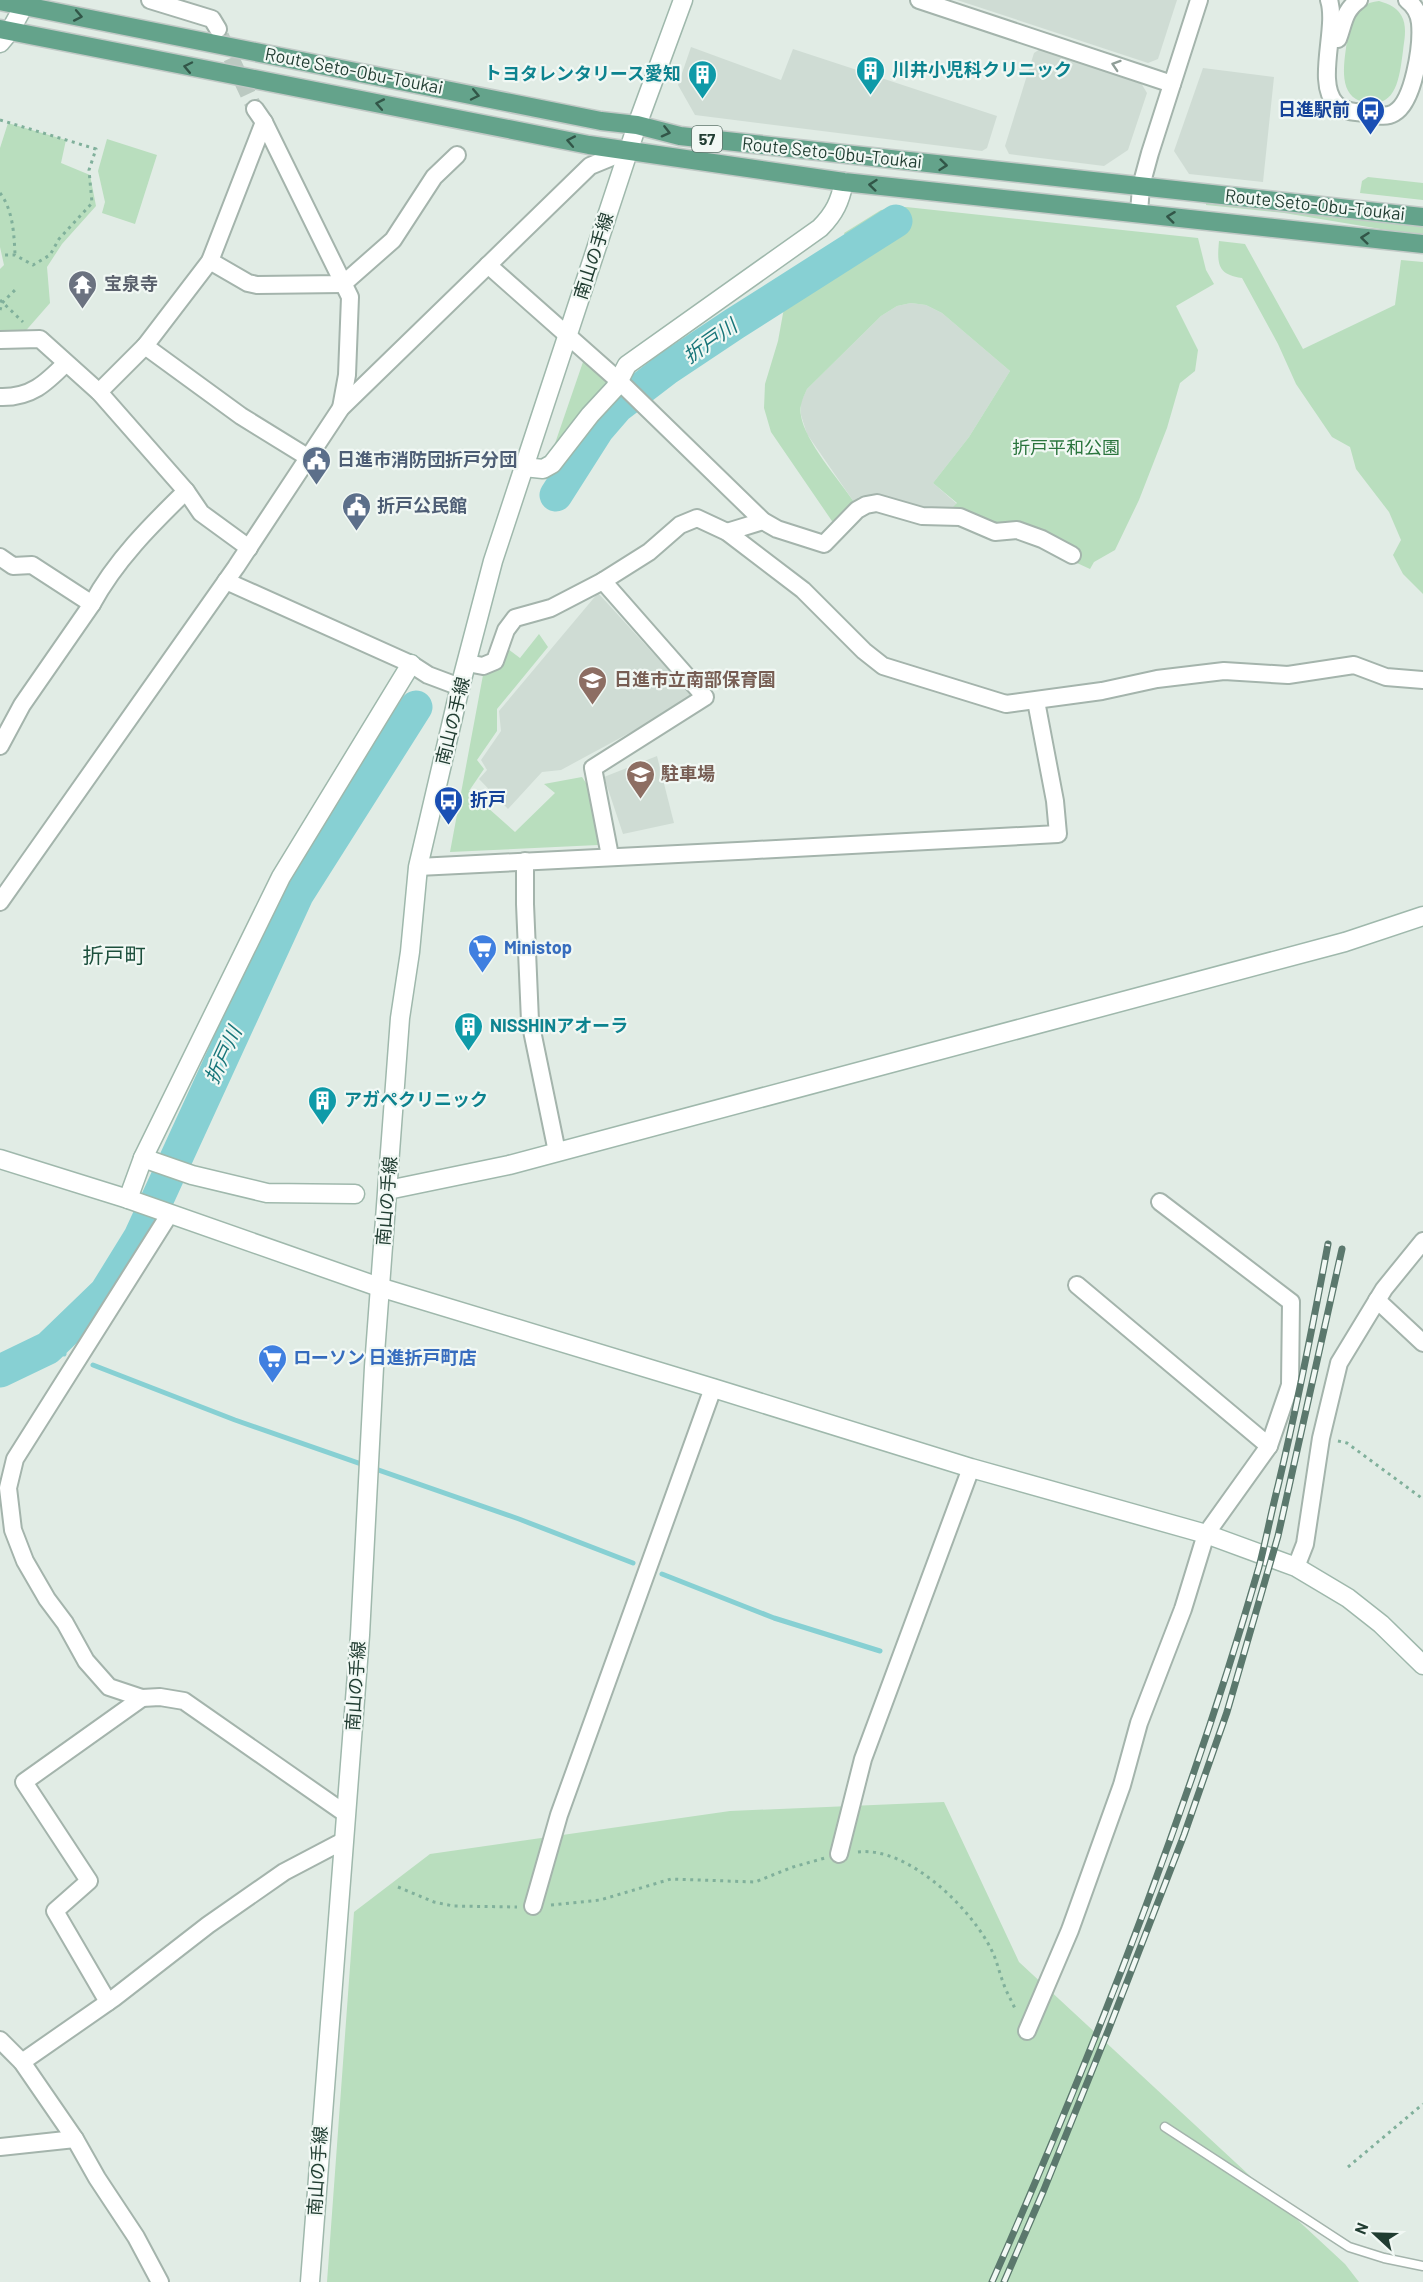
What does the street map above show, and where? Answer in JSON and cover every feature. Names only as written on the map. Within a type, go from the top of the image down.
[{"type":"main road","name":"Route Seto-Obu-Toukai","points":[[0,1],[25,3],[601,121],[637,125],[692,137],[1423,217]]},
{"type":"main road","name":"Route Seto-Obu-Toukai","points":[[3,34],[589,145],[844,182],[1423,244]]},
{"type":"street","points":[[150,0],[212,19],[218,29]]},
{"type":"street","name":"南山の手線","points":[[310,2282],[360,1635],[379,1287],[400,1018],[410,952],[418,867],[460,687],[493,561],[637,125],[683,0]]},
{"type":"street","points":[[919,0],[1172,84]]},
{"type":"street","points":[[1138,213],[1141,186],[1199,0]]},
{"type":"street","points":[[1329,0],[1332,24],[1327,85],[1336,104],[1348,111],[1385,116],[1398,110],[1408,99],[1413,83],[1420,35],[1419,17],[1415,8],[1407,0]]},
{"type":"street","points":[[1329,59],[1343,18],[1348,9],[1359,0]]},
{"type":"street","points":[[3,34],[25,3]]},
{"type":"street","points":[[99,392],[145,346],[210,261],[260,115],[350,297],[347,375],[341,408]]},
{"type":"street","points":[[0,902],[249,548],[341,408],[590,166],[629,150]]},
{"type":"street","points":[[210,261],[248,283],[257,285],[344,284],[393,240],[434,177],[457,155]]},
{"type":"street","points":[[524,467],[543,470],[552,464],[590,415],[621,384],[627,365],[820,228],[832,216],[839,202],[844,182]]},
{"type":"street","points":[[488,265],[621,384],[763,521],[777,529],[824,544],[857,510],[877,503],[922,516],[960,517],[995,532],[1017,530],[1042,539],[1072,555]]},
{"type":"street","points":[[0,340],[40,339],[99,392],[186,491],[201,513],[249,548]]},
{"type":"street","points":[[145,346],[241,416],[309,458]]},
{"type":"street","points":[[0,397],[8,398],[40,388],[66,363]]},
{"type":"street","points":[[0,746],[22,705],[92,604],[99,590],[133,545],[186,491]]},
{"type":"street","points":[[467,663],[483,666],[495,661],[506,630],[515,618],[551,608],[603,581],[649,552],[680,525],[697,518],[726,532],[803,590],[864,651],[883,666],[1006,704],[1102,691],[1157,679],[1224,671],[1288,675],[1354,665],[1386,677],[1423,680]]},
{"type":"street","points":[[726,532],[763,521]]},
{"type":"street","points":[[0,557],[13,566],[32,565],[92,604]]},
{"type":"street","points":[[226,581],[411,664],[428,675],[460,687]]},
{"type":"street","points":[[603,581],[705,697],[593,768],[610,856]]},
{"type":"street","points":[[128,1199],[143,1158],[281,877],[411,664]]},
{"type":"street","points":[[418,867],[610,856],[854,847],[1058,834],[1036,701]]},
{"type":"street","points":[[525,861],[530,1021],[557,1152]]},
{"type":"street","points":[[388,1190],[509,1165],[1345,942],[1423,916]]},
{"type":"street","points":[[143,1158],[192,1175],[267,1193],[355,1194]]},
{"type":"street","points":[[0,1159],[128,1199],[168,1215],[379,1287],[971,1468],[1206,1534],[1296,1567],[1348,1598],[1380,1624],[1423,1665]]},
{"type":"street","points":[[1027,2031],[1070,1930],[1122,1785],[1139,1723],[1184,1609],[1206,1534],[1269,1446],[1290,1385],[1291,1302],[1160,1202]]},
{"type":"street","points":[[168,1215],[15,1459],[8,1488],[13,1530],[25,1561],[46,1599],[65,1623],[86,1661],[109,1687],[142,1698],[160,1697],[184,1701],[346,1814]]},
{"type":"street","points":[[1296,1567],[1305,1544],[1321,1438],[1339,1363],[1384,1289],[1423,1241]]},
{"type":"street","points":[[1077,1285],[1269,1446]]},
{"type":"street","points":[[1377,1300],[1423,1343]]},
{"type":"street","points":[[532,1906],[559,1815],[713,1388]]},
{"type":"street","points":[[839,1854],[863,1759],[971,1468]]},
{"type":"street","points":[[108,2002],[55,1911],[89,1881],[24,1782],[142,1698]]},
{"type":"street","points":[[22,2062],[108,2002],[208,1925],[284,1872],[343,1840]]},
{"type":"street","points":[[0,2040],[22,2062],[75,2139],[97,2178],[136,2237],[156,2280]]},
{"type":"street","points":[[0,2147],[75,2139]]},
{"type":"lane","points":[[1165,2127],[1349,2247],[1384,2259],[1423,2266]]},
{"type":"path","points":[[0,120],[96,149],[89,170],[92,203],[60,239],[50,255],[33,265],[15,255],[5,255]]},
{"type":"path","points":[[0,193],[6,201],[13,228],[15,255]]},
{"type":"path","points":[[0,309],[1,302],[16,289]]},
{"type":"path","points":[[1,302],[27,325]]},
{"type":"path","points":[[1321,1438],[1347,1443],[1423,1499]]},
{"type":"path","points":[[398,1887],[434,1902],[453,1906],[532,1906],[600,1900],[671,1879],[754,1882],[839,1854],[865,1851],[886,1855],[912,1867],[938,1886],[963,1909],[992,1952],[1003,1983],[1027,2031]]},
{"type":"path","points":[[1348,2167],[1423,2104]]},
{"type":"shaded area","points":[[957,0],[1177,0],[1158,59],[1148,63]]},
{"type":"shaded area","points":[[691,47],[781,80],[793,49],[997,116],[987,148],[982,151],[695,115],[678,85]]},
{"type":"shaded area","points":[[1040,49],[1141,83],[1147,93],[1128,150],[1104,166],[1009,154],[1005,146],[1034,53]]},
{"type":"shaded area","points":[[1203,68],[1274,77],[1263,182],[1189,174],[1174,151]]},
{"type":"shaded area","points":[[911,303],[926,305],[942,313],[1010,371],[969,437],[933,483],[957,504],[951,511],[933,512],[874,496],[859,497],[854,502],[807,434],[801,415],[801,402],[807,389],[881,316],[897,306]]},
{"type":"shaded area","name":"日進市立南部保育園","points":[[598,593],[694,698],[561,770],[542,772],[508,809],[479,779],[487,770],[481,760],[501,731],[499,711]]},
{"type":"shaded area","name":"駐車場","points":[[657,756],[674,823],[623,834],[604,777]]},
{"type":"green space","points":[[1379,1],[1399,12],[1404,23],[1405,35],[1396,86],[1387,99],[1370,103],[1360,101],[1348,91],[1344,75],[1345,57],[1354,17],[1363,6]]},
{"type":"green space","points":[[8,123],[66,140],[61,163],[90,175],[96,206],[62,244],[47,267],[50,303],[22,335],[0,334],[0,269],[4,265],[0,247],[0,148]]},
{"type":"green space","points":[[107,139],[157,155],[135,224],[102,213],[105,202],[98,171]]},
{"type":"green space","points":[[1368,177],[1423,183],[1423,200],[1360,193],[1362,181]]},
{"type":"green space","points":[[1206,201],[1423,225],[1423,236],[1284,213],[1206,205]]},
{"type":"green space","name":"折戸平和公園","points":[[906,207],[1198,238],[1206,270],[1214,284],[1176,306],[1198,350],[1195,371],[1180,383],[1167,428],[1139,500],[1115,550],[1094,562],[1090,569],[1077,563],[1081,553],[1043,535],[995,526],[953,507],[957,503],[933,483],[969,437],[1010,371],[942,313],[926,305],[911,303],[897,306],[881,316],[807,389],[804,396],[801,412],[809,437],[854,502],[834,524],[771,432],[764,408],[765,384],[778,341],[784,308],[780,301],[900,226],[894,215],[848,243],[844,233],[881,210]]},
{"type":"green space","points":[[1219,241],[1245,244],[1303,349],[1395,305],[1401,260],[1423,262],[1423,594],[1403,574],[1393,555],[1401,540],[1389,512],[1356,469],[1350,447],[1332,437],[1296,384],[1278,344],[1242,278],[1228,274],[1220,267]]},
{"type":"green space","points":[[584,359],[613,383],[550,458]]},
{"type":"green space","points":[[539,634],[548,647],[497,709],[497,731],[477,760],[484,769],[469,791],[515,832],[555,793],[544,784],[582,777],[592,792],[598,845],[450,852],[483,675],[505,639],[508,649],[520,658]]},
{"type":"green space","points":[[944,1802],[1019,1962],[1345,2264],[1359,2282],[327,2282],[354,1912],[430,1854],[730,1811]]},
{"type":"waterway","name":"折戸川","points":[[556,495],[598,429],[617,407],[668,368],[896,221]]},
{"type":"waterway","name":"折戸川","points":[[0,1371],[48,1348],[106,1292],[140,1237],[297,895],[416,707]]},
{"type":"waterway","points":[[48,1348],[64,1354]]},
{"type":"waterway","points":[[93,1365],[235,1420],[519,1519],[633,1563]]},
{"type":"waterway","points":[[662,1574],[774,1618],[880,1651]]},
{"type":"tunnel","points":[[221,36],[255,109]]},
{"type":"railway","points":[[992,2282],[1067,2107],[1138,1929],[1232,1658],[1264,1547],[1311,1335],[1328,1244]]},
{"type":"railway","points":[[1004,2282],[1108,2031],[1184,1835],[1227,1712],[1278,1536],[1342,1249]]},
{"type":"place","name":"川井小児科クリニック","points":[[871,96]]},
{"type":"place","name":"トヨタレンタリース愛知","points":[[702,100]]},
{"type":"place","name":"日進駅前","points":[[1371,136]]},
{"type":"place","name":"宝泉寺","points":[[83,310]]},
{"type":"place","name":"日進市消防団折戸分団","points":[[316,486]]},
{"type":"place","name":"折戸公民館","points":[[356,532]]},
{"type":"place","name":"日進市立南部保育園","points":[[593,706]]},
{"type":"place","name":"駐車場","points":[[640,800]]},
{"type":"place","name":"折戸","points":[[449,826]]},
{"type":"place","name":"Ministop","points":[[483,974]]},
{"type":"place","name":"NISSHINアオーラ","points":[[469,1052]]},
{"type":"place","name":"アガぺクリニック","points":[[323,1126]]},
{"type":"place","name":"ローソン 日進折戸町店","points":[[272,1384]]},
{"type":"district","name":"折戸町","points":[[114,956]]}]
